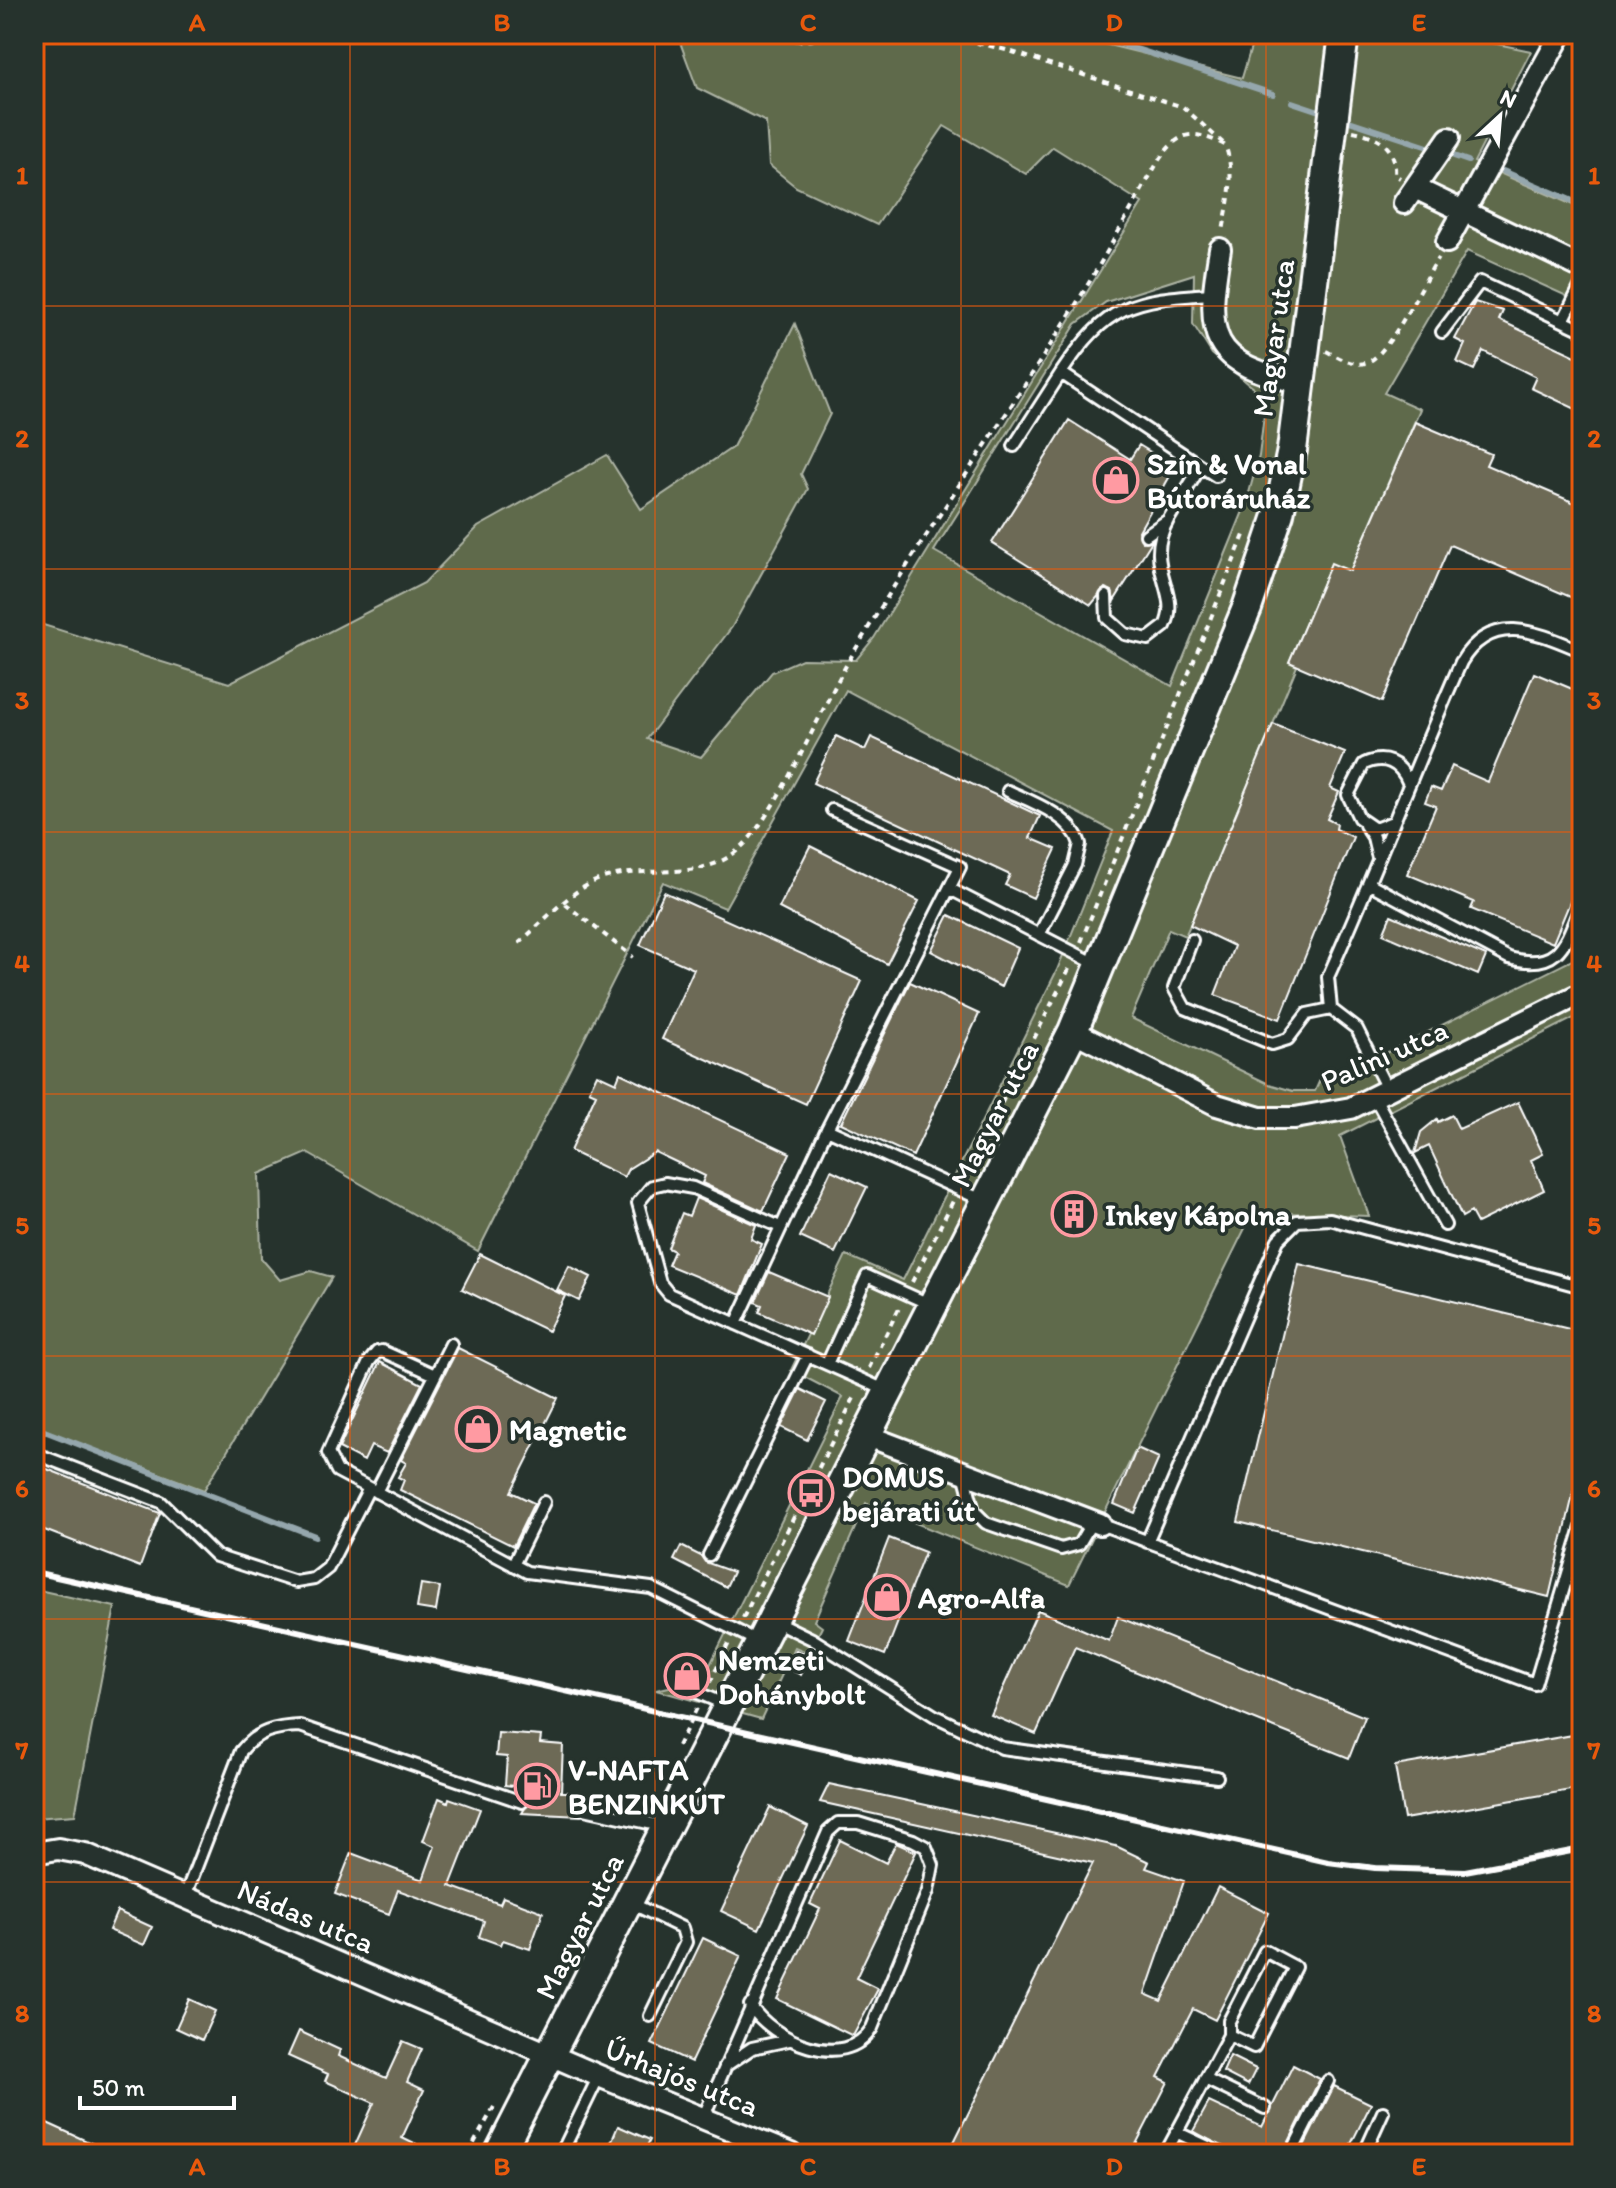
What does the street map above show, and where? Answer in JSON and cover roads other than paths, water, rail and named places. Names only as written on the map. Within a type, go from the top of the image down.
[{"type":"main road","name":"Magyar utca","points":[[499,2154],[1073,1031],[1102,967],[1259,575],[1282,498],[1303,383],[1344,34]]},
{"type":"street","points":[[1447,242],[1561,34]]},
{"type":"street","points":[[1449,138],[1410,195],[1463,211],[1582,268]]},
{"type":"street","points":[[1220,249],[1212,294],[1215,332],[1234,359],[1258,373],[1303,383]]},
{"type":"street","name":"Palini utca","points":[[1073,1031],[1201,1098],[1260,1118],[1330,1114],[1382,1094],[1582,993]]},
{"type":"street","points":[[868,1436],[1096,1523]]},
{"type":"street","name":"Nádas utca","points":[[34,1853],[58,1849],[85,1854],[550,2055]]},
{"type":"street","name":"Űrhajós utca","points":[[550,2055],[791,2154]]},
{"type":"lane","points":[[1442,332],[1480,282],[1582,330]]},
{"type":"lane","points":[[1563,321],[1582,283]]},
{"type":"lane","points":[[1014,446],[1086,337],[1108,316],[1143,301],[1212,294]]},
{"type":"lane","points":[[1061,373],[1216,476]]},
{"type":"lane","points":[[1106,596],[1107,618],[1125,634],[1141,640],[1160,632],[1170,612],[1157,554],[1168,520],[1201,466]]},
{"type":"lane","points":[[1146,535],[1168,520]]},
{"type":"lane","points":[[1445,1225],[1382,1094],[1362,1036],[1331,1009],[1328,977],[1370,884],[1408,782],[1461,662],[1474,645],[1492,634],[1520,629],[1582,651]]},
{"type":"lane","points":[[1378,862],[1373,837],[1353,810],[1348,795],[1364,764],[1377,759],[1394,763],[1408,782]]},
{"type":"lane","points":[[1008,791],[1054,815],[1078,837],[1080,844],[1075,865],[1039,935]]},
{"type":"lane","points":[[736,1324],[827,1129],[960,867],[832,810]]},
{"type":"lane","points":[[1363,823],[1375,829],[1393,822]]},
{"type":"lane","points":[[1370,884],[1509,958],[1526,962],[1542,961],[1560,951],[1582,902]]},
{"type":"lane","points":[[950,889],[1102,967]]},
{"type":"lane","points":[[1192,940],[1174,988],[1179,1003],[1195,1013],[1272,1044],[1288,1039],[1307,1014],[1331,1009]]},
{"type":"lane","points":[[827,1129],[988,1202]]},
{"type":"lane","points":[[780,1227],[678,1184],[652,1186],[640,1196],[639,1212],[660,1283],[669,1294],[890,1393]]},
{"type":"lane","points":[[1147,1542],[1278,1240],[1297,1221],[1330,1219],[1582,1287]]},
{"type":"lane","points":[[827,1364],[867,1276],[934,1307]]},
{"type":"lane","points":[[34,1453],[161,1502],[216,1556],[296,1582],[314,1579],[328,1568],[451,1344]]},
{"type":"lane","points":[[435,1375],[386,1352],[377,1352],[369,1362],[328,1453],[337,1471],[513,1565],[549,1577],[651,1588],[768,1632],[812,1639],[935,1716],[1002,1748],[1217,1777]]},
{"type":"lane","points":[[709,1555],[808,1355]]},
{"type":"lane","points":[[964,1473],[974,1511],[986,1523],[1061,1549],[1079,1544],[1096,1523],[1535,1684],[1582,1527]]},
{"type":"lane","points":[[513,1565],[544,1502]]},
{"type":"lane","points":[[687,1688],[729,1707]]},
{"type":"lane","points":[[185,1896],[241,1751],[257,1735],[269,1730],[300,1726],[522,1802]]},
{"type":"lane","points":[[580,1808],[668,1827]]},
{"type":"lane","points":[[703,2118],[750,2005],[831,1827],[847,1822],[858,1823],[926,1847],[933,1865],[928,1891],[867,2036],[848,2047],[830,2049],[789,2040],[761,2021],[750,2005]]},
{"type":"lane","points":[[629,1902],[682,1928],[686,1935],[686,1942],[650,2016]]},
{"type":"lane","points":[[1165,2154],[1229,2035],[1229,2021],[1265,1951],[1295,1967],[1254,2047],[1229,2035]]},
{"type":"lane","points":[[724,2067],[752,2048],[789,2040]]},
{"type":"lane","points":[[561,2154],[599,2076]]},
{"type":"lane","points":[[1205,2079],[1265,2108]]},
{"type":"lane","points":[[1291,2154],[1328,2081]]},
{"type":"lane","points":[[1364,2154],[1383,2112]]},
{"type":"lane","points":[[1176,2132],[1223,2154]]},
{"type":"waterway","points":[[1091,34],[1273,94]]},
{"type":"waterway","points":[[1292,102],[1325,113]]},
{"type":"waterway","points":[[1340,118],[1428,147]]},
{"type":"waterway","points":[[1448,154],[1468,161]]},
{"type":"waterway","points":[[1503,171],[1582,205]]},
{"type":"waterway","points":[[34,1427],[315,1536]]},
{"type":"railway","points":[[34,1572],[1328,1862],[1375,1868],[1465,1871],[1582,1849]]},
{"type":"place","name":"Szín & Vonal Bútoráruház","points":[[1116,480]]},
{"type":"place","name":"Inkey Kápolna","points":[[1074,1214]]},
{"type":"place","name":"Magnetic","points":[[478,1429]]},
{"type":"place","name":"DOMUS bejárati út","points":[[811,1493]]},
{"type":"place","name":"Agro-Alfa","points":[[887,1597]]},
{"type":"place","name":"Nemzeti Dohánybolt","points":[[687,1676]]},
{"type":"place","name":"V-NAFTA BENZINKÚT","points":[[537,1786]]}]
